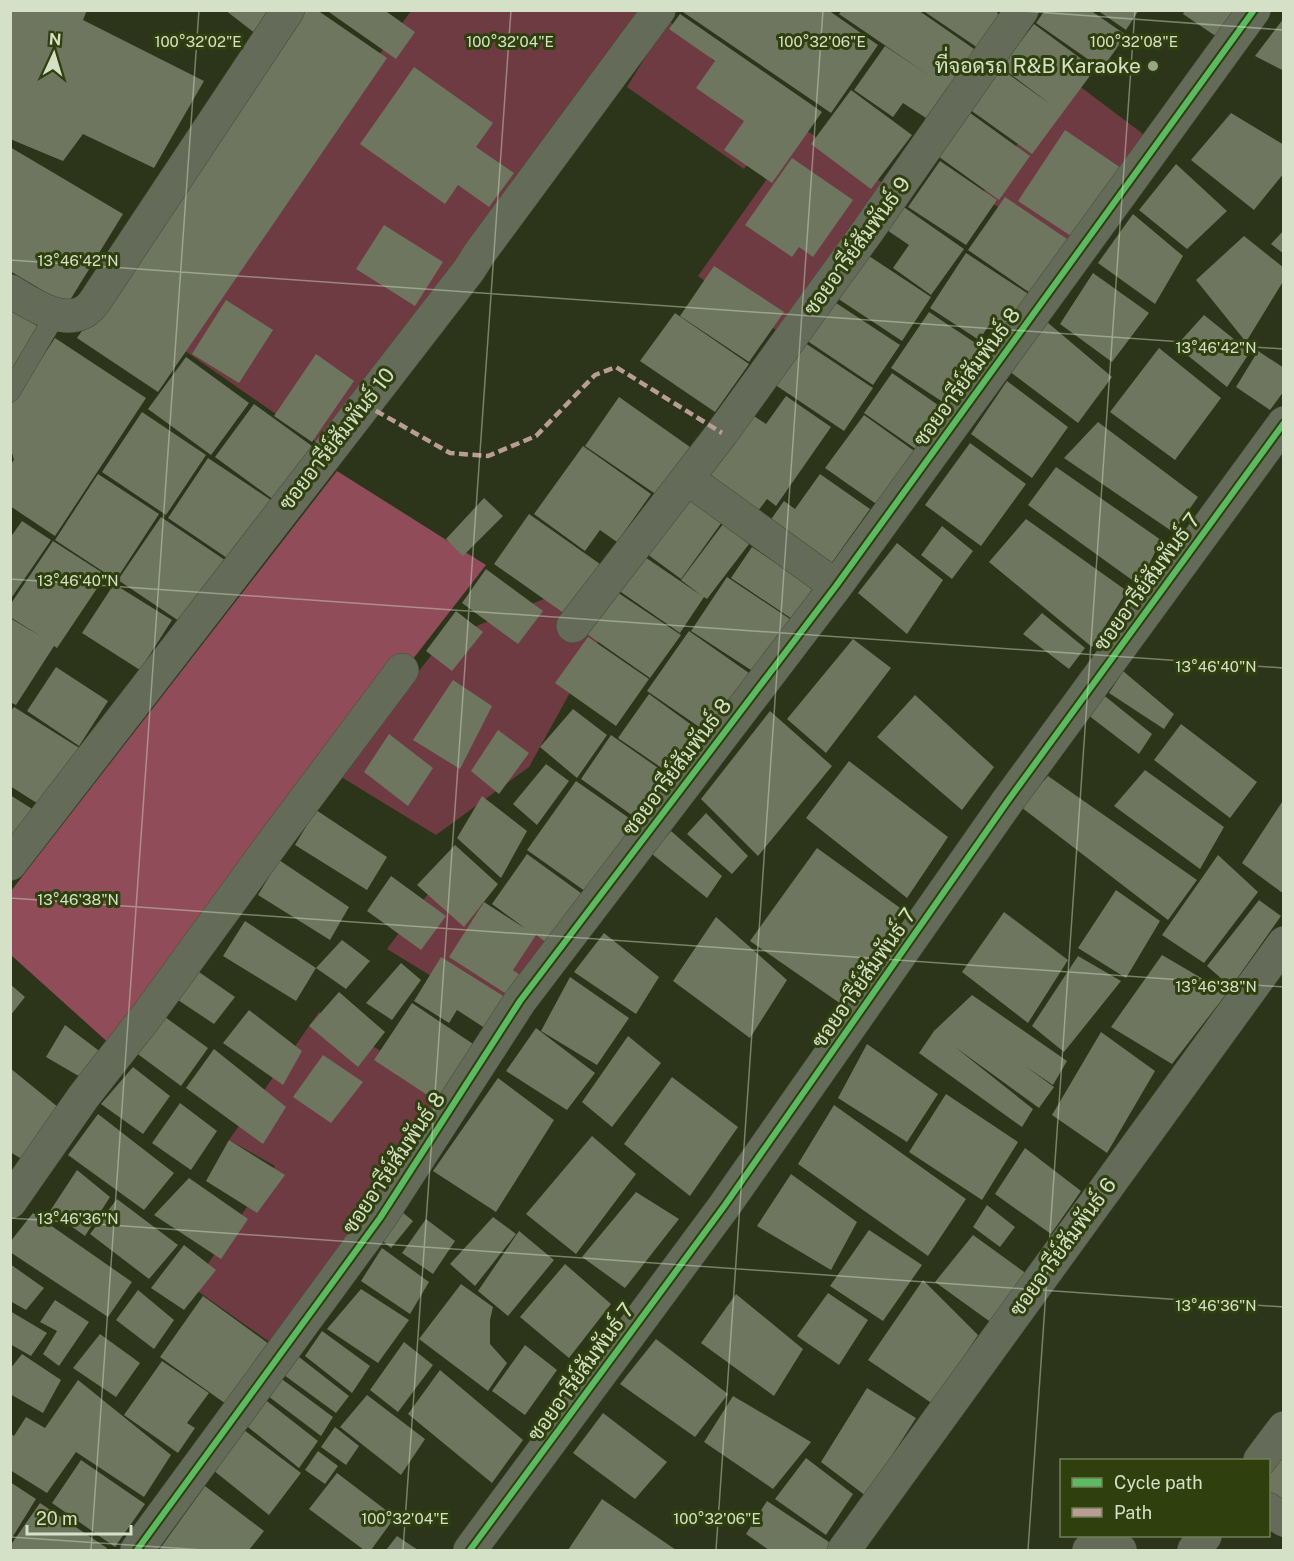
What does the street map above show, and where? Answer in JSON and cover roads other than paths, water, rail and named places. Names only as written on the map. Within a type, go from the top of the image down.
[{"type":"street","points":[[10,291],[45,312],[68,315],[86,311],[99,295],[288,10]]},
{"type":"street","name":"ซอยอารีย์สัมพันธ์ 10","points":[[10,864],[469,270],[659,10]]},
{"type":"street","name":"ซอยอารีย์สัมพันธ์ 9","points":[[573,626],[688,479],[867,232],[1022,10]]},
{"type":"street","name":"ซอยอารีย์สัมพันธ์ 8","points":[[137,1551],[380,1218],[520,1001],[836,586],[1254,10]]},
{"type":"street","name":"ซอยอารีย์สัมพันธ์ 7","points":[[470,1551],[724,1205],[1007,802],[1284,423]]},
{"type":"street","points":[[688,479],[836,586]]},
{"type":"street","points":[[10,1202],[84,1096],[146,1017],[402,670]]},
{"type":"street","name":"ซอยอารีย์สัมพันธ์ 6","points":[[844,1551],[1284,943]]},
{"type":"street","points":[[1261,1459],[1284,1428]]},
{"type":"street","points":[[1270,1510],[1284,1520]]},
{"type":"street","points":[[1194,1551],[1204,1537]]},
{"type":"street","points":[[1089,1551],[1096,1547],[1114,1548],[1120,1551]]},
{"type":"lane","points":[[10,392],[56,314]]},
{"type":"place","name":"ที่จอดรถ R&B Karaoke","points":[[1153,66]]}]
